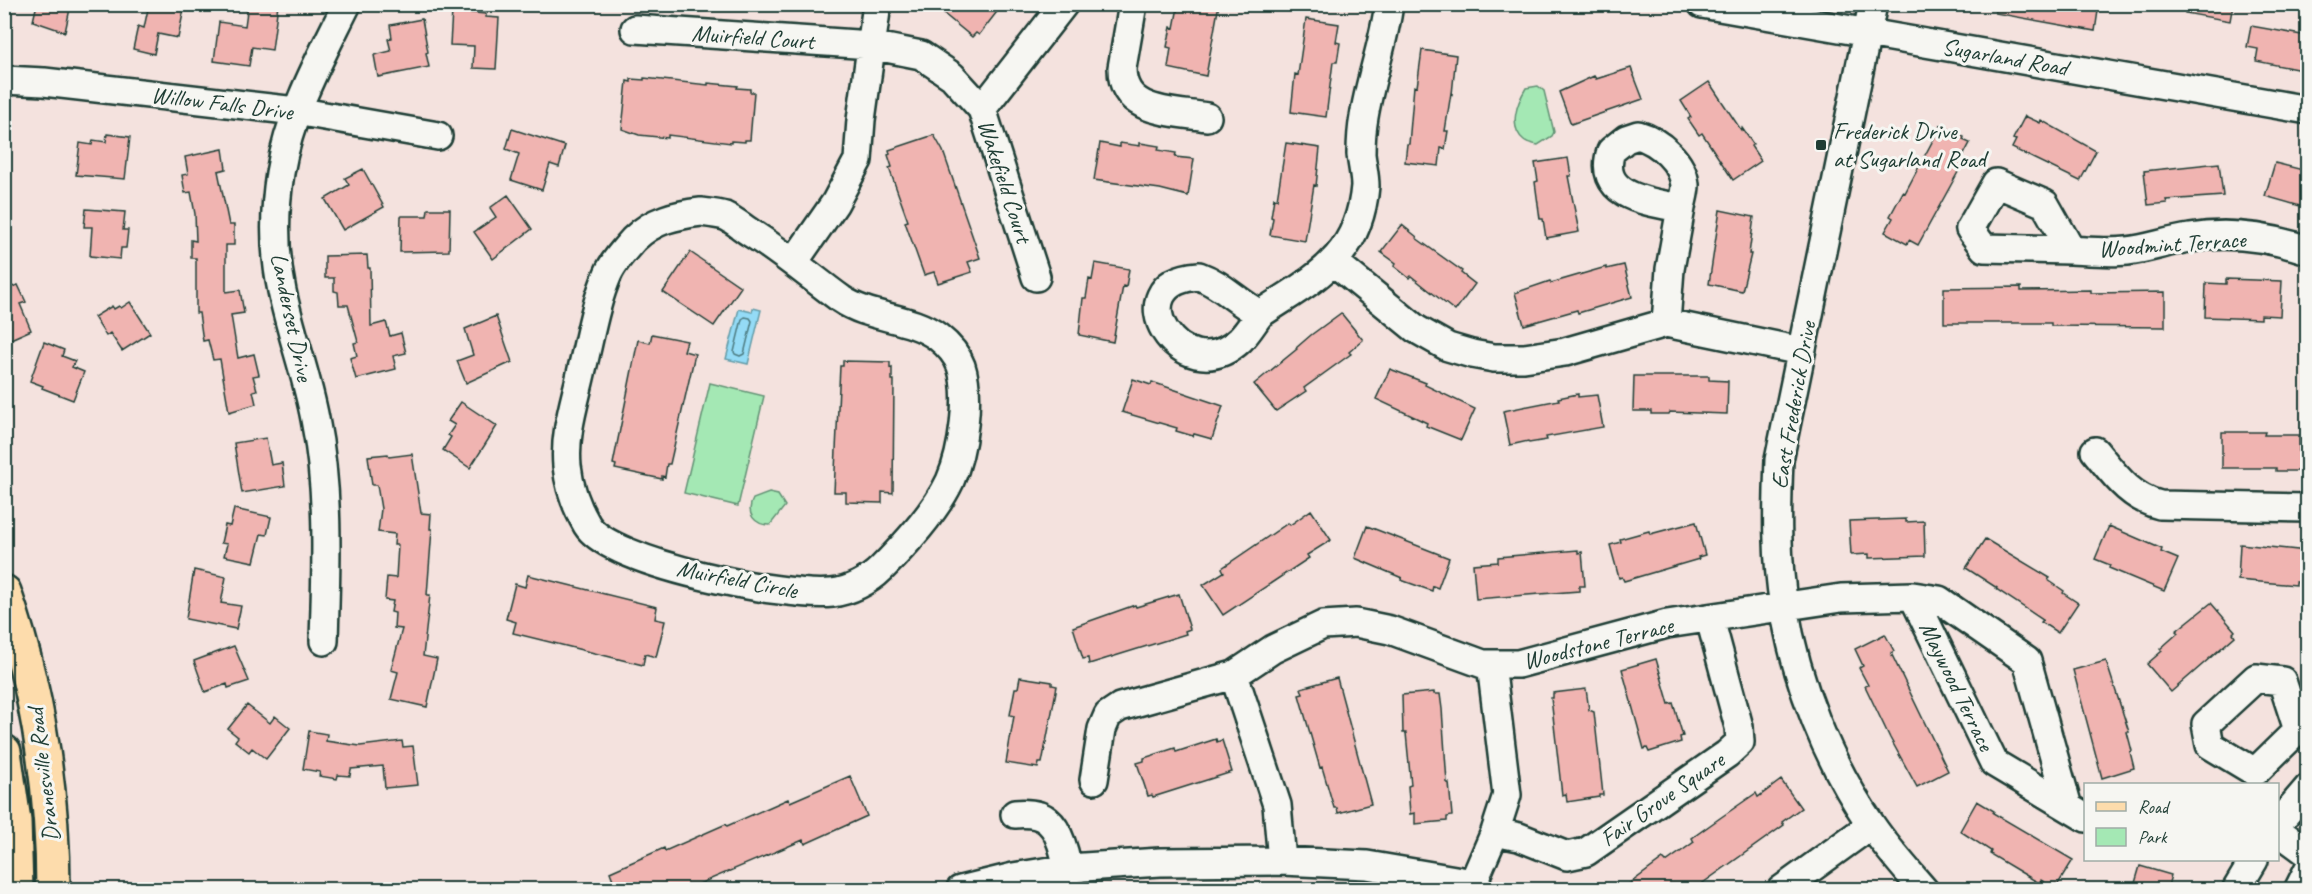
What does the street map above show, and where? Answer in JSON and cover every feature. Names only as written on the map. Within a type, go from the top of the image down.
[{"type":"main road","name":"Dranesville Road","points":[[4,592],[15,623],[33,694],[52,834],[53,890]]},
{"type":"main road","name":"Dranesville Road","points":[[4,752],[14,821],[16,890]]},
{"type":"street","name":"Landerset Drive","points":[[324,642],[327,529],[324,473],[315,418],[282,290],[276,250],[276,215],[280,173],[296,111],[347,4]]},
{"type":"street","points":[[794,261],[835,203],[858,160],[861,120],[877,4]]},
{"type":"street","points":[[982,108],[1064,4]]},
{"type":"street","points":[[1133,4],[1122,68],[1122,79],[1126,91],[1144,106],[1206,117]]},
{"type":"street","points":[[1260,314],[1334,262],[1351,238],[1361,210],[1365,183],[1361,152],[1364,117],[1371,80],[1386,27],[1389,4]]},
{"type":"street","name":"Sugarland Road","points":[[1702,4],[2307,110]]},
{"type":"street","name":"East Frederick Drive","points":[[1873,4],[1779,460],[1777,528],[1784,606],[1797,665],[1819,727],[1841,773],[1871,825],[1924,890]]},
{"type":"street","name":"Muirfield Court","points":[[634,29],[871,45]]},
{"type":"street","name":"Wakefield Court","points":[[871,45],[921,55],[952,76],[982,108],[1036,277]]},
{"type":"street","name":"Willow Falls Drive","points":[[4,80],[44,82],[296,111],[438,136]]},
{"type":"street","points":[[1666,323],[1670,269],[1681,208]]},
{"type":"street","name":"Muirfield Circle","points":[[701,212],[726,216],[794,261],[856,309],[916,326],[937,336],[951,349],[960,364],[965,390],[957,463],[949,484],[925,519],[879,571],[847,590],[831,593],[800,593],[759,588],[646,559],[602,539],[589,528],[571,486],[567,466],[567,437],[591,327],[609,271],[636,237],[659,221],[676,215],[701,212]]},
{"type":"street","name":"Woodmint Terrace","points":[[2071,250],[2123,252],[2146,249],[2191,237],[2246,236],[2277,240],[2307,250]]},
{"type":"street","points":[[1334,262],[1416,329],[1448,347],[1472,354],[1494,358],[1524,358],[1565,352],[1666,323],[1801,351]]},
{"type":"street","points":[[2095,452],[2118,480],[2136,496],[2148,502],[2160,505],[2307,508]]},
{"type":"street","name":"Maywood Terrace","points":[[1913,596],[1994,763],[2077,812]]},
{"type":"street","name":"Maywood Terrace","points":[[1784,606],[1841,598],[1913,596],[1939,600],[2027,661],[2077,812]]},
{"type":"street","name":"Woodstone Terrace","points":[[1094,780],[1102,729],[1108,715],[1120,707],[1234,675],[1273,649],[1323,625],[1356,623],[1390,630],[1483,664],[1518,664],[1667,624],[1784,606]]},
{"type":"street","name":"Fair Grove Square","points":[[1495,832],[1519,837],[1568,856],[1586,852],[1727,754],[1740,742],[1739,727],[1710,619]]},
{"type":"street","points":[[960,890],[1013,877],[1070,879],[1160,862],[1282,861],[1367,865],[1477,886],[1507,795],[1491,664]]},
{"type":"street","points":[[1234,675],[1277,806],[1282,861]]},
{"type":"street","points":[[2279,819],[2293,792]]},
{"type":"street","points":[[1016,814],[1039,816],[1049,821],[1055,831],[1070,879]]},
{"type":"street","points":[[1781,890],[1871,825]]},
{"type":"street","points":[[2279,833],[2307,854]]},
{"type":"street","points":[[2236,890],[2253,861]]},
{"type":"street","points":[[2298,890],[2307,870]]},
{"type":"green space","points":[[1538,86],[1544,91],[1554,132],[1552,136],[1538,145],[1529,143],[1519,135],[1515,122],[1517,108],[1526,88]]},
{"type":"green space","points":[[710,383],[764,396],[738,506],[684,493]]},
{"type":"green space","points":[[769,493],[778,495],[785,506],[770,525],[756,521],[750,509],[753,499]]},
{"type":"water","points":[[753,308],[761,310],[748,364],[726,359],[739,309],[752,312]]},
{"type":"building","points":[[37,4],[71,4],[65,32],[33,21]]},
{"type":"building","points":[[149,4],[185,4],[178,38],[158,34],[154,54],[133,49],[138,26],[144,28]]},
{"type":"building","points":[[248,4],[278,4],[272,50],[252,47],[249,66],[214,61],[219,22],[245,26]]},
{"type":"building","points":[[932,4],[1003,4],[979,35],[976,33],[972,37]]},
{"type":"building","points":[[1182,4],[1219,4],[1206,76],[1168,68],[1171,48],[1167,47],[1171,27],[1174,28],[1178,7],[1182,7]]},
{"type":"building","points":[[1996,4],[2099,4],[2095,31],[1995,13]]},
{"type":"building","points":[[2186,4],[2233,4],[2230,21],[2185,13]]},
{"type":"building","points":[[452,11],[486,14],[486,17],[499,18],[496,69],[473,68],[474,46],[450,45]]},
{"type":"building","points":[[422,19],[429,67],[378,77],[374,55],[391,51],[388,39],[392,38],[390,25]]},
{"type":"building","points":[[1306,19],[1339,24],[1336,42],[1340,43],[1337,62],[1333,62],[1326,117],[1291,112],[1295,74],[1298,75]]},
{"type":"building","points":[[2251,26],[2307,36],[2307,71],[2256,61],[2258,49],[2247,47]]},
{"type":"building","points":[[1422,50],[1456,55],[1445,131],[1448,131],[1445,149],[1441,148],[1439,166],[1405,162],[1407,144],[1409,144],[1414,86],[1417,87]]},
{"type":"building","points":[[1631,68],[1643,99],[1571,124],[1559,92],[1594,76],[1596,79]]},
{"type":"building","points":[[644,78],[750,89],[750,92],[754,92],[750,140],[731,141],[731,143],[668,135],[668,138],[639,135],[622,129],[627,81],[644,80]]},
{"type":"building","points":[[1709,82],[1753,144],[1751,146],[1761,161],[1733,180],[1702,133],[1699,135],[1688,119],[1691,117],[1681,101]]},
{"type":"building","points":[[2025,116],[2040,123],[2041,120],[2096,151],[2080,181],[2012,148],[2016,140],[2013,139]]},
{"type":"building","points":[[1941,125],[1964,137],[1963,140],[1970,143],[1960,162],[1963,163],[1918,245],[1909,240],[1907,244],[1885,232],[1893,218],[1890,216],[1903,192],[1905,193]]},
{"type":"building","points":[[512,129],[565,146],[559,167],[550,164],[542,190],[511,180],[519,154],[506,149]]},
{"type":"building","points":[[107,134],[130,137],[125,179],[76,175],[80,143],[92,145],[93,140],[106,142]]},
{"type":"building","points":[[934,135],[943,151],[980,258],[968,262],[972,272],[938,283],[934,272],[924,275],[905,222],[908,221],[889,168],[892,167],[888,155],[889,150]]},
{"type":"building","points":[[1100,143],[1120,147],[1120,143],[1159,146],[1158,150],[1176,153],[1175,157],[1194,159],[1188,196],[1160,189],[1094,180]]},
{"type":"building","points":[[1286,143],[1320,148],[1316,186],[1314,185],[1305,241],[1270,235],[1274,198],[1277,199]]},
{"type":"building","points":[[223,149],[226,169],[218,171],[229,225],[234,225],[234,245],[226,245],[226,292],[240,290],[244,313],[231,315],[238,358],[254,354],[259,375],[253,376],[257,390],[253,391],[256,404],[229,412],[220,359],[213,360],[208,340],[203,341],[199,313],[196,313],[196,258],[191,258],[191,240],[196,241],[195,214],[191,192],[185,193],[182,175],[188,174],[185,157]]},
{"type":"building","points":[[1568,158],[1571,176],[1568,176],[1579,232],[1546,238],[1543,219],[1540,219],[1535,163]]},
{"type":"building","points":[[2219,163],[2223,196],[2166,200],[2167,203],[2148,205],[2144,171]]},
{"type":"building","points":[[2275,163],[2307,171],[2307,208],[2265,196]]},
{"type":"building","points":[[363,169],[384,207],[343,230],[325,199],[349,185],[345,178]]},
{"type":"building","points":[[508,195],[532,229],[493,259],[474,232],[496,217],[490,208]]},
{"type":"building","points":[[86,209],[125,212],[123,230],[128,230],[126,248],[121,248],[120,259],[90,256],[92,227],[84,227]]},
{"type":"building","points":[[428,209],[450,209],[449,251],[400,252],[401,216],[427,216]]},
{"type":"building","points":[[1720,210],[1754,217],[1749,254],[1751,254],[1742,291],[1709,284]]},
{"type":"building","points":[[1402,225],[1462,271],[1461,273],[1475,284],[1455,311],[1411,276],[1409,278],[1394,266],[1396,263],[1381,252]]},
{"type":"building","points":[[690,252],[741,287],[714,326],[663,292]]},
{"type":"building","points":[[367,255],[368,268],[370,268],[371,326],[386,322],[390,336],[401,333],[406,353],[393,356],[396,369],[356,379],[350,358],[357,356],[354,343],[358,342],[348,305],[339,305],[338,292],[334,291],[334,278],[325,278],[325,256]]},
{"type":"building","points":[[1095,263],[1129,269],[1126,287],[1123,286],[1113,342],[1079,335],[1083,298],[1086,298],[1089,279],[1092,280]]},
{"type":"building","points":[[1624,265],[1632,297],[1578,313],[1577,310],[1524,325],[1515,293],[1550,281],[1551,283],[1606,267],[1606,269]]},
{"type":"building","points":[[4,270],[12,287],[18,285],[26,302],[20,304],[31,330],[4,342]]},
{"type":"building","points":[[2226,279],[2282,281],[2280,316],[2261,315],[2261,319],[2205,317],[2206,283],[2226,284]]},
{"type":"building","points":[[2021,287],[2021,291],[2165,292],[2165,327],[2051,326],[2051,323],[1944,323],[1944,288]]},
{"type":"building","points":[[130,302],[150,333],[122,351],[110,333],[106,336],[94,317],[112,306],[114,309],[119,306],[121,308]]},
{"type":"building","points":[[1341,313],[1363,340],[1349,352],[1351,354],[1304,388],[1306,391],[1276,411],[1254,384],[1311,335]]},
{"type":"building","points":[[496,316],[512,362],[466,383],[457,361],[473,355],[465,329]]},
{"type":"building","points":[[652,334],[687,341],[684,351],[695,354],[670,464],[667,464],[665,477],[662,476],[662,479],[615,469],[616,465],[613,464],[638,340],[650,343]]},
{"type":"building","points":[[44,342],[64,350],[62,356],[75,361],[72,367],[84,372],[73,400],[30,381]]},
{"type":"building","points":[[843,361],[890,362],[890,368],[892,367],[892,380],[894,380],[893,493],[882,492],[882,503],[846,502],[846,492],[834,492],[840,366],[843,366]]},
{"type":"building","points":[[1390,369],[1426,383],[1425,385],[1475,409],[1461,440],[1426,426],[1427,423],[1376,399]]},
{"type":"building","points":[[1634,376],[1709,376],[1709,380],[1728,381],[1727,414],[1670,412],[1669,414],[1651,414],[1651,411],[1633,411]]},
{"type":"building","points":[[1133,379],[1151,385],[1152,382],[1223,406],[1212,439],[1176,431],[1177,428],[1122,412]]},
{"type":"building","points":[[1578,394],[1578,397],[1597,395],[1603,427],[1546,437],[1547,440],[1510,445],[1503,411]]},
{"type":"building","points":[[461,402],[497,426],[470,468],[443,450],[451,437],[448,435],[455,425],[448,421]]},
{"type":"building","points":[[2222,432],[2299,435],[2299,471],[2276,471],[2276,468],[2222,468]]},
{"type":"building","points":[[266,438],[271,465],[282,463],[285,486],[242,493],[234,443]]},
{"type":"building","points":[[388,454],[389,457],[412,454],[421,513],[431,514],[427,595],[430,595],[423,656],[437,659],[427,707],[391,699],[398,672],[391,670],[402,629],[394,628],[395,613],[391,612],[393,601],[385,600],[387,577],[396,578],[398,545],[394,545],[395,534],[378,532],[381,509],[377,485],[372,485],[368,456]]},
{"type":"building","points":[[234,509],[271,517],[267,535],[261,534],[254,562],[224,556],[227,544],[221,543],[225,525],[230,526]]},
{"type":"building","points":[[1311,510],[1331,540],[1307,555],[1309,558],[1223,615],[1203,585],[1224,572],[1222,568]]},
{"type":"building","points":[[1906,519],[1906,522],[1924,521],[1925,556],[1869,558],[1869,554],[1851,555],[1849,521]]},
{"type":"building","points":[[1696,522],[1705,555],[1698,557],[1699,559],[1624,581],[1622,577],[1619,578],[1610,545],[1621,542],[1620,539],[1649,531],[1650,534]]},
{"type":"building","points":[[1367,526],[1449,558],[1438,588],[1433,586],[1432,591],[1401,580],[1402,578],[1355,558]]},
{"type":"building","points":[[2109,526],[2162,549],[2161,552],[2178,559],[2164,591],[2109,568],[2110,565],[2095,559]]},
{"type":"building","points":[[1985,539],[2050,578],[2048,580],[2078,603],[2058,633],[2041,622],[2043,620],[1966,568]]},
{"type":"building","points":[[2240,544],[2307,551],[2307,582],[2296,582],[2296,585],[2238,580]]},
{"type":"building","points":[[1578,550],[1578,553],[1582,552],[1585,586],[1579,586],[1579,591],[1476,599],[1473,564],[1498,562],[1498,557]]},
{"type":"building","points":[[194,570],[226,577],[221,603],[241,606],[236,629],[186,619]]},
{"type":"building","points":[[528,575],[657,607],[655,619],[665,621],[656,657],[645,654],[643,665],[513,633],[516,622],[506,619],[515,584],[525,587]]},
{"type":"building","points":[[1179,594],[1190,629],[1185,631],[1186,634],[1089,664],[1088,658],[1083,659],[1073,627],[1135,605],[1136,607]]},
{"type":"building","points":[[2211,603],[2235,631],[2233,633],[2235,636],[2171,692],[2147,664],[2178,633],[2176,631]]},
{"type":"building","points":[[1885,634],[1894,651],[1891,653],[1948,771],[1917,787],[1865,686],[1868,685],[1859,668],[1863,666],[1855,649]]},
{"type":"building","points":[[234,646],[249,681],[228,688],[227,684],[205,692],[194,661]]},
{"type":"building","points":[[1656,659],[1669,704],[1673,703],[1683,736],[1680,737],[1681,742],[1649,752],[1647,748],[1644,749],[1622,669]]},
{"type":"building","points":[[2106,661],[2129,732],[2127,732],[2134,768],[2102,778],[2073,670]]},
{"type":"building","points":[[1020,677],[1052,682],[1052,685],[1057,686],[1042,763],[1039,763],[1038,768],[1006,763],[1014,716],[1010,715],[1015,688],[1018,688]]},
{"type":"building","points":[[1337,678],[1371,804],[1338,813],[1337,808],[1334,808],[1322,767],[1320,768],[1299,695],[1303,694],[1301,688]]},
{"type":"building","points":[[1586,689],[1589,710],[1594,712],[1603,795],[1567,802],[1566,794],[1562,795],[1551,698],[1553,698],[1553,693]]},
{"type":"building","points":[[1434,692],[1434,694],[1440,694],[1452,816],[1447,817],[1447,821],[1415,824],[1415,813],[1410,814],[1408,786],[1411,785],[1406,733],[1403,733],[1402,695]]},
{"type":"building","points":[[247,705],[270,723],[275,716],[290,728],[266,759],[252,748],[249,752],[235,741],[238,737],[228,729]]},
{"type":"building","points":[[309,731],[327,734],[326,741],[360,746],[402,741],[403,747],[413,746],[418,785],[385,788],[383,766],[351,769],[350,776],[338,775],[337,779],[319,776],[320,772],[303,769]]},
{"type":"building","points":[[1216,739],[1217,742],[1222,740],[1232,772],[1153,797],[1148,796],[1137,763],[1144,761],[1144,758],[1175,748],[1176,752]]},
{"type":"building","points":[[850,776],[867,816],[805,844],[803,840],[685,890],[617,890],[610,872],[664,848],[665,851],[726,824],[727,826],[788,799],[790,802]]},
{"type":"building","points":[[1781,780],[1801,808],[1782,822],[1784,825],[1693,890],[1621,890],[1663,859],[1666,862],[1694,842],[1692,838],[1756,793],[1758,797]]},
{"type":"building","points":[[1977,801],[1994,811],[1993,813],[2073,860],[2055,889],[2041,880],[2039,883],[1990,854],[1991,851],[1960,831]]},
{"type":"building","points":[[2140,866],[2171,875],[2167,890],[2133,890]]},
{"type":"place","name":"Frederick Drive at Sugarland Road","points":[[1821,145]]}]
